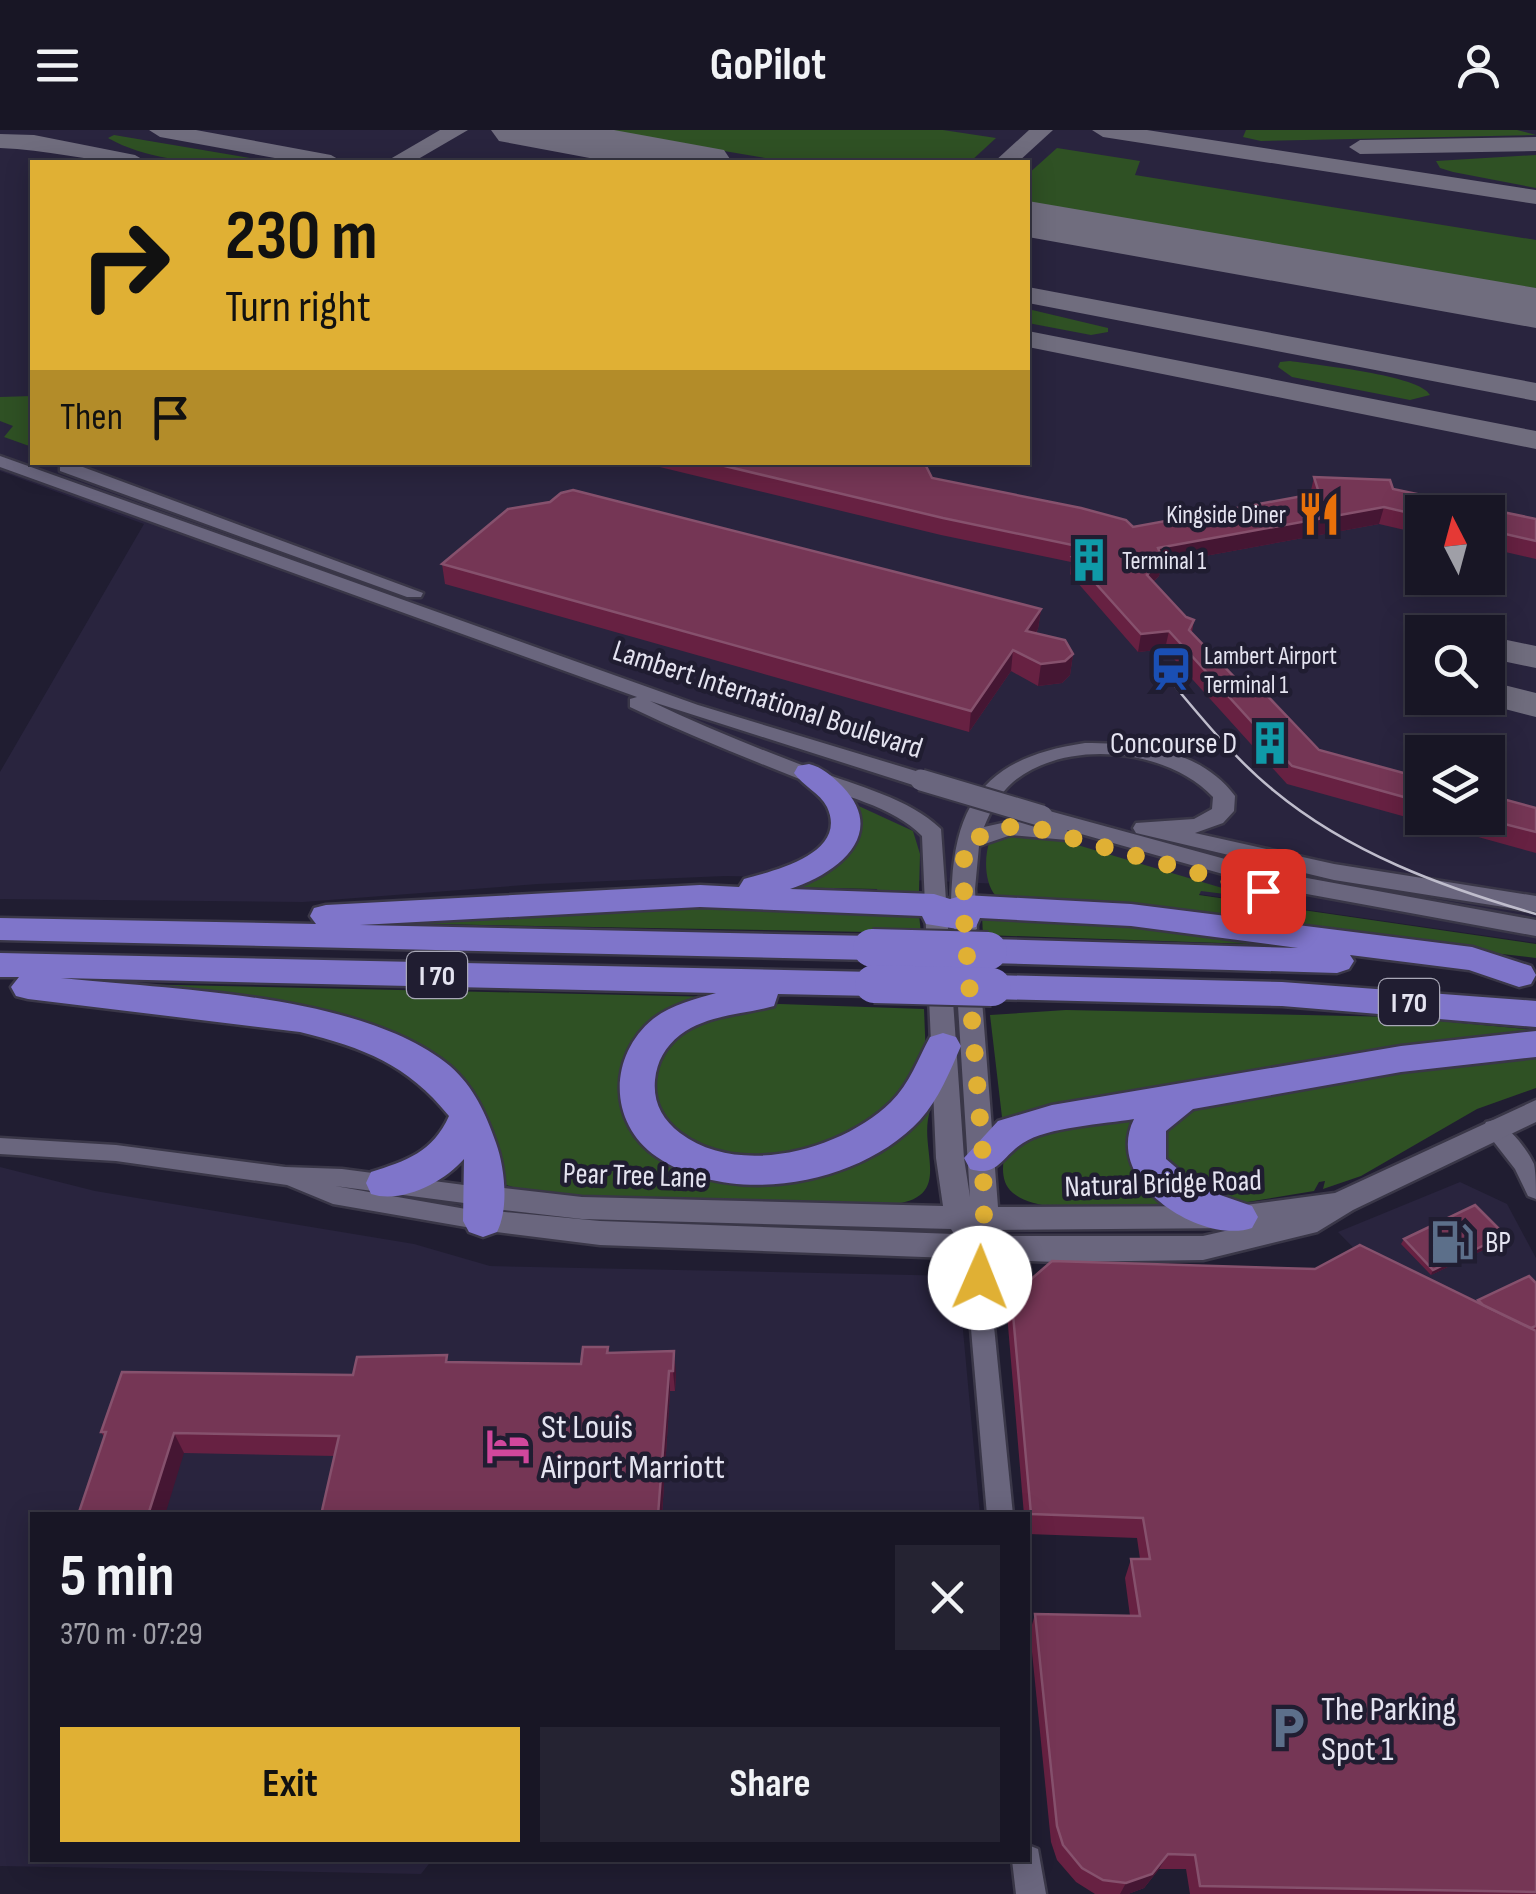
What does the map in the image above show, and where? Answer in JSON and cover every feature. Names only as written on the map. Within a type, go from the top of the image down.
[{"type":"highway","points":[[700,896],[787,879],[817,864],[838,846],[846,822],[843,809],[809,773]]},
{"type":"highway","points":[[146,933],[330,916],[700,896],[949,911],[1076,910],[1472,958],[1527,977]]},
{"type":"highway","name":"I 70","points":[[0,929],[873,966],[992,987],[1282,994],[1536,1014]]},
{"type":"highway","name":"I 70","points":[[0,966],[873,966],[988,951],[1297,959],[1527,977]]},
{"type":"highway","points":[[873,966],[691,1014],[669,1026],[644,1053],[637,1072],[634,1091],[639,1112],[650,1130],[668,1146],[712,1166],[781,1167],[818,1160],[875,1136],[900,1117],[920,1096],[942,1046]]},
{"type":"highway","points":[[0,984],[248,1011],[342,1027],[401,1049],[443,1080],[467,1117],[486,1176],[485,1209]]},
{"type":"highway","points":[[972,1161],[1008,1133],[1027,1124],[1416,1057],[1536,1044]]},
{"type":"highway","points":[[1185,1097],[1150,1120],[1144,1134],[1146,1160],[1168,1188],[1203,1208],[1238,1217]]},
{"type":"highway","points":[[386,1184],[420,1174],[437,1164],[460,1136],[467,1117]]},
{"type":"street","points":[[0,443],[30,454]]},
{"type":"street","name":"Lambert International Boulevard","points":[[0,461],[601,677],[1046,808],[1196,861],[1406,907],[1536,928]]},
{"type":"street","name":"Lambert International Boulevard","points":[[61,465],[709,699],[926,773]]},
{"type":"street","points":[[601,677],[644,709],[809,773],[929,827],[949,911],[972,1161],[971,1218],[1000,1512]]},
{"type":"street","points":[[1062,1220],[1007,1202],[972,1161],[942,1046],[949,911],[964,844],[1003,778],[1046,756],[1084,748],[1134,752],[1179,765],[1211,782],[1224,796],[1223,811],[1212,822],[1144,828]]},
{"type":"street","name":"Lambert International Boulevard","points":[[1046,808],[1334,872],[1536,904]]},
{"type":"street","points":[[964,844],[1001,827],[1032,827],[1263,891],[1311,900],[1406,907]]},
{"type":"street","name":"Natural Bridge Road","points":[[976,1247],[1105,1252],[1204,1248],[1307,1224],[1344,1202],[1536,1110]]},
{"type":"street","points":[[1494,1128],[1523,1164],[1536,1190]]},
{"type":"street","name":"Pear Tree Lane","points":[[0,1146],[116,1153],[285,1176],[386,1184],[600,1233],[976,1247]]},
{"type":"street","points":[[896,1216],[931,1204],[972,1161]]},
{"type":"street","name":"Pear Tree Lane","points":[[285,1176],[332,1195],[485,1209],[971,1218]]},
{"type":"street","name":"Natural Bridge Road","points":[[971,1218],[1238,1217],[1344,1202]]},
{"type":"street","points":[[1028,1862],[1030,1894]]},
{"type":"shaded area","points":[[0,130],[1536,130],[1536,943],[1184,892],[911,880],[725,876],[538,884],[303,902],[0,899],[0,772],[144,524],[0,471]]},
{"type":"shaded area","points":[[0,1167],[95,1191],[414,1244],[490,1266],[958,1276],[980,1512],[30,1512],[30,1862],[430,1862],[421,1874],[0,1866]]},
{"type":"shaded area","points":[[1460,1182],[1507,1204],[1536,1258],[1536,1354],[1378,1273],[1338,1232]]},
{"type":"green space","points":[[600,130],[943,130],[996,138],[972,160],[777,160]]},
{"type":"green space","points":[[1246,130],[1517,130],[1536,135],[1261,141],[1243,137]]},
{"type":"green space","points":[[114,135],[262,160],[168,158],[108,138]]},
{"type":"green space","points":[[1057,148],[1140,161],[1135,175],[1536,240],[1536,290],[1030,203],[1030,172]]},
{"type":"green space","points":[[1536,155],[1536,188],[1453,172],[1440,168],[1436,161]]},
{"type":"green space","points":[[1030,309],[1108,328],[1108,332],[1091,335],[1030,323]]},
{"type":"green space","points":[[1280,362],[1388,377],[1422,388],[1430,395],[1410,400],[1292,377],[1278,367]]},
{"type":"green space","points":[[30,396],[30,446],[4,437],[13,426],[0,421],[0,397]]},
{"type":"green space","points":[[850,802],[913,831],[920,854],[919,891],[878,894],[877,889],[774,887],[810,874]]},
{"type":"green space","points":[[1037,833],[1256,898],[1201,891],[1199,895],[1536,944],[1536,958],[996,896],[986,869],[990,840],[994,836]]},
{"type":"green space","points":[[642,902],[919,915],[921,933],[324,922]]},
{"type":"green space","points":[[1043,913],[1282,945],[983,935],[982,916]]},
{"type":"green space","points":[[86,983],[717,997],[680,1012],[631,1117],[756,1177],[926,1102],[931,1108],[927,1124],[929,1182],[910,1201],[888,1205],[607,1198],[516,1188],[503,1184],[414,1043],[378,1027],[297,1006]]},
{"type":"green space","points":[[742,1006],[924,1009],[926,1059],[900,1103],[831,1147],[732,1160],[661,1126],[646,1072],[678,1029]]},
{"type":"green space","points":[[1066,1010],[1397,1017],[1536,1030],[1536,1037],[998,1125],[1002,1117],[990,1015]]},
{"type":"green space","points":[[1536,1052],[1536,1088],[1477,1109],[1361,1176],[1323,1189],[1325,1181],[1319,1182],[1314,1191],[1229,1205],[1162,1168],[1160,1124],[1178,1111],[1334,1081]]},
{"type":"green space","points":[[1140,1113],[1169,1209],[1088,1210],[1044,1205],[1027,1201],[1007,1185],[1004,1157],[1034,1131]]},
{"type":"building","points":[[721,465],[926,465],[932,478],[1081,508],[1126,520],[1133,527],[1319,493],[1314,477],[1390,480],[1393,489],[1422,495],[1405,495],[1405,512],[1384,507],[1158,548],[1162,558],[1147,575],[1186,617],[1194,620],[1189,630],[1244,687],[1256,684],[1319,750],[1405,773],[1405,797],[1292,766],[1169,631],[1141,634],[1072,557],[1101,551]]},
{"type":"building","points":[[573,490],[1041,609],[1026,631],[1065,640],[1073,654],[1065,661],[1041,664],[1013,650],[971,711],[442,564],[508,509],[550,502]]},
{"type":"building","points":[[1505,512],[1536,519],[1536,541],[1505,534]]},
{"type":"building","points":[[1505,800],[1536,808],[1536,832],[1505,824]]},
{"type":"building","name":"BP","points":[[1475,1205],[1505,1235],[1433,1270],[1404,1239]]},
{"type":"building","points":[[1360,1245],[1536,1331],[1536,1892],[1200,1886],[1195,1855],[1168,1854],[1152,1874],[1126,1883],[1103,1880],[1082,1868],[1063,1845],[1057,1826],[1035,1614],[1140,1616],[1131,1559],[1150,1559],[1143,1518],[1031,1514],[1010,1281],[1029,1281],[1052,1261],[1315,1269]]},
{"type":"building","points":[[1529,1276],[1536,1283],[1536,1326],[1531,1328],[1478,1300]]},
{"type":"building","name":"St Louis Airport Marriott","points":[[583,1347],[608,1347],[607,1353],[674,1351],[673,1371],[669,1371],[658,1512],[322,1512],[339,1436],[174,1433],[149,1512],[79,1512],[122,1372],[353,1375],[357,1357],[447,1355],[446,1362],[581,1364]]},
{"type":"taxiway","points":[[160,130],[320,160]]},
{"type":"taxiway","points":[[401,160],[457,130]]},
{"type":"taxiway","points":[[1007,160],[1042,130]]},
{"type":"taxiway","points":[[1103,130],[1536,197]]},
{"type":"taxiway","points":[[0,141],[34,142],[125,160]]},
{"type":"taxiway","points":[[1360,147],[1536,144]]},
{"type":"taxiway","points":[[1030,295],[1536,392]]},
{"type":"taxiway","points":[[1510,304],[1536,314]]},
{"type":"taxiway","points":[[1030,339],[1536,440]]},
{"type":"taxiway","points":[[1505,651],[1536,657]]},
{"type":"taxiway","points":[[1505,697],[1536,705]]},
{"type":"runway","points":[[518,130],[692,160]]},
{"type":"runway","points":[[1030,219],[1536,308]]},
{"type":"tram line","points":[[1153,660],[1241,760],[1302,812],[1398,866],[1536,914]]},
{"type":"place","name":"Kingside Diner","points":[[1319,514]]},
{"type":"place","name":"Terminal 1","points":[[1089,560]]},
{"type":"place","name":"Lambert Airport Terminal 1","points":[[1171,669]]},
{"type":"place","name":"Concourse D","points":[[1270,743]]},
{"type":"place","name":"BP","points":[[1452,1242]]},
{"type":"place","name":"St Louis Airport Marriott","points":[[508,1446]]},
{"type":"place","name":"The Parking Spot 1","points":[[1288,1728]]},
{"type":"route","points":[[980,1278],[976,1247],[984,1218],[983,1158],[964,919],[964,844],[1001,827],[1032,827],[1263,891]]}]
